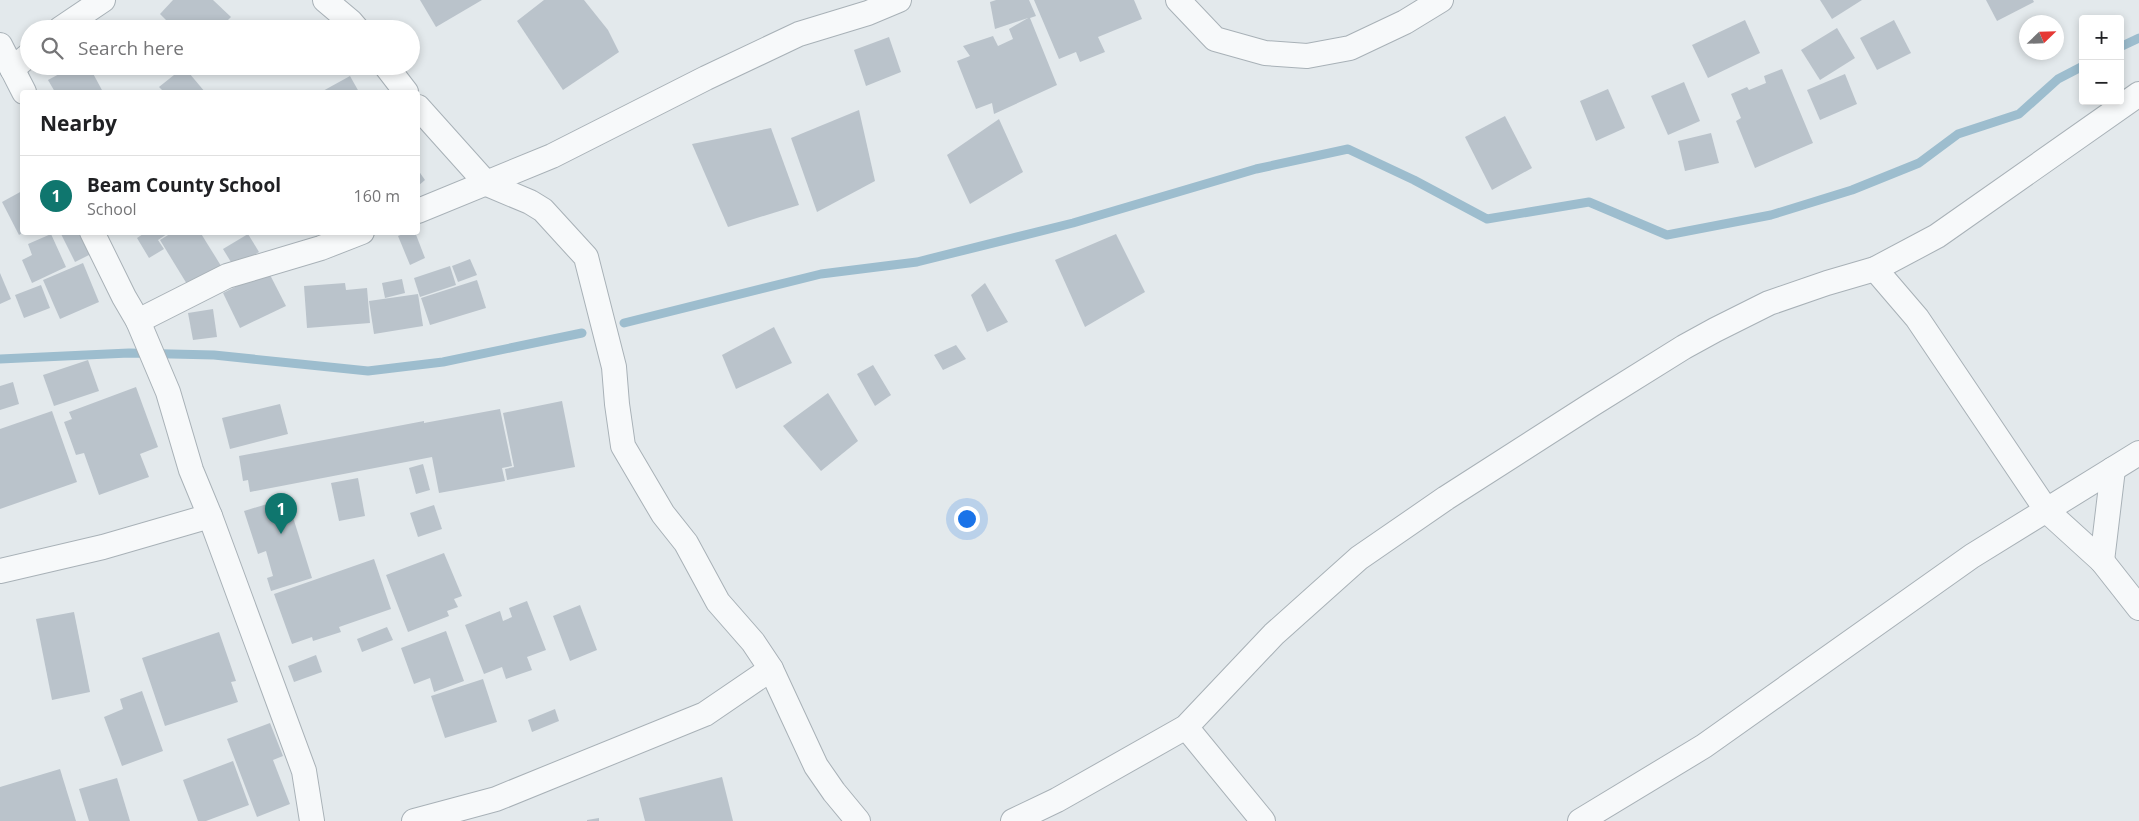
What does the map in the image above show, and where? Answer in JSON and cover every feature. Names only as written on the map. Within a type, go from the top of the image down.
[{"type":"street","points":[[71,20],[103,0]]},
{"type":"street","points":[[325,0],[349,20]]},
{"type":"street","points":[[420,210],[552,156],[706,78],[800,34],[868,13],[899,0]]},
{"type":"street","points":[[1178,0],[1215,39],[1265,53],[1307,56],[1350,48],[1405,22],[1441,0]]},
{"type":"street","points":[[0,45],[20,62]]},
{"type":"street","points":[[22,75],[24,90]]},
{"type":"street","points":[[393,75],[404,90]]},
{"type":"street","points":[[1014,821],[1057,800],[1186,727],[1274,634],[1359,558],[1446,498],[1591,405],[1715,330],[1769,303],[1827,283],[1874,270],[1937,236],[2139,94]]},
{"type":"street","points":[[420,109],[486,184],[530,202],[543,210],[586,257],[614,367],[623,446],[663,514],[686,543],[718,602],[753,642],[771,669],[816,766],[858,821]]},
{"type":"street","points":[[93,235],[142,331],[168,392],[191,470],[210,516],[304,771],[312,821]]},
{"type":"street","points":[[142,331],[226,276],[321,248],[354,235]]},
{"type":"street","points":[[1874,270],[1917,318],[2047,511],[2102,562],[2139,608]]},
{"type":"street","points":[[1580,821],[1704,746],[1972,556],[2139,453]]},
{"type":"street","points":[[2102,562],[2113,469]]},
{"type":"street","points":[[0,572],[103,547],[210,516]]},
{"type":"street","points":[[414,821],[496,798],[705,714],[771,669]]},
{"type":"street","points":[[1186,727],[1264,821]]},
{"type":"building","points":[[173,0],[213,0],[231,17],[228,20],[166,20],[160,14]]},
{"type":"building","points":[[420,0],[482,0],[436,27]]},
{"type":"building","points":[[544,0],[584,0],[608,30],[619,52],[563,90],[517,21]]},
{"type":"building","points":[[996,0],[1029,0],[1036,16],[1030,18],[1057,85],[994,114],[992,103],[976,109],[957,61],[970,56],[963,46],[993,36],[998,46],[1013,39],[1009,29],[1028,18],[995,29],[990,2]]},
{"type":"building","points":[[1034,0],[1134,0],[1142,19],[1098,37],[1105,52],[1080,62],[1076,52],[1059,59]]},
{"type":"building","points":[[1820,0],[1862,0],[1832,19]]},
{"type":"building","points":[[1986,0],[2033,0],[2034,2],[1997,21]]},
{"type":"building","points":[[1745,20],[1760,53],[1708,78],[1692,45]]},
{"type":"building","points":[[1894,20],[1911,53],[1877,70],[1860,38]]},
{"type":"building","points":[[1837,28],[1855,58],[1820,80],[1801,50]]},
{"type":"building","points":[[889,37],[901,72],[866,86],[854,50]]},
{"type":"building","points":[[1782,69],[1813,143],[1755,168],[1736,121],[1741,118],[1731,94],[1747,87],[1749,90],[1766,83],[1764,76]]},
{"type":"building","points":[[1845,74],[1857,104],[1820,120],[1807,90]]},
{"type":"building","points":[[57,75],[94,75],[102,90],[54,90],[48,80]]},
{"type":"building","points":[[174,75],[191,75],[203,90],[162,90],[159,87]]},
{"type":"building","points":[[350,76],[358,90],[325,90]]},
{"type":"building","points":[[1684,82],[1700,121],[1668,135],[1651,96]]},
{"type":"building","points":[[1608,89],[1625,128],[1596,141],[1580,101]]},
{"type":"building","points":[[859,110],[875,181],[817,212],[791,138]]},
{"type":"building","points":[[1505,116],[1532,168],[1492,190],[1465,137]]},
{"type":"building","points":[[999,119],[1023,172],[970,204],[947,155]]},
{"type":"building","points":[[771,128],[799,205],[728,227],[692,144]]},
{"type":"building","points":[[1711,133],[1719,163],[1685,171],[1678,141]]},
{"type":"building","points":[[420,173],[425,180],[420,184]]},
{"type":"building","points":[[20,192],[19,235],[2,202]]},
{"type":"building","points":[[1116,234],[1145,292],[1085,327],[1055,260]]},
{"type":"building","points":[[51,235],[66,267],[32,283],[22,260],[32,255],[28,244]]},
{"type":"building","points":[[62,235],[89,235],[97,251],[75,262]]},
{"type":"building","points":[[142,235],[166,235],[158,240],[164,249],[149,258],[137,238]]},
{"type":"building","points":[[168,235],[202,235],[223,269],[190,289],[160,240]]},
{"type":"building","points":[[249,235],[259,252],[234,267],[223,249]]},
{"type":"building","points":[[416,235],[425,258],[410,265],[398,236]]},
{"type":"building","points":[[470,259],[477,275],[458,282],[452,266]]},
{"type":"building","points":[[83,263],[99,302],[60,319],[43,280]]},
{"type":"building","points":[[450,266],[456,285],[420,297],[414,278]]},
{"type":"building","points":[[268,271],[286,306],[240,328],[223,293]]},
{"type":"building","points":[[0,273],[11,299],[0,304]]},
{"type":"building","points":[[402,279],[405,293],[385,298],[382,283]]},
{"type":"building","points":[[477,280],[486,308],[430,325],[421,298]]},
{"type":"building","points":[[345,283],[346,290],[367,288],[370,323],[307,328],[304,286]]},
{"type":"building","points":[[985,283],[1008,322],[987,332],[971,295]]},
{"type":"building","points":[[41,285],[50,308],[24,318],[15,295]]},
{"type":"building","points":[[418,294],[423,326],[374,334],[369,301]]},
{"type":"building","points":[[213,309],[217,337],[193,340],[188,313]]},
{"type":"building","points":[[774,327],[792,363],[736,389],[722,355]]},
{"type":"building","points":[[956,345],[966,359],[943,370],[934,355]]},
{"type":"building","points":[[88,360],[99,391],[54,406],[43,375]]},
{"type":"building","points":[[873,365],[891,395],[875,406],[857,374]]},
{"type":"building","points":[[13,382],[19,404],[0,410],[0,386]]},
{"type":"building","points":[[136,387],[158,447],[140,454],[149,477],[99,495],[84,453],[76,455],[64,422],[72,419],[69,412]]},
{"type":"building","points":[[828,393],[858,441],[821,471],[783,426]]},
{"type":"building","points":[[562,401],[575,467],[507,480],[505,469],[514,467],[503,413]]},
{"type":"building","points":[[280,404],[288,434],[230,449],[222,418]]},
{"type":"building","points":[[500,409],[512,466],[502,468],[505,481],[439,493],[432,457],[250,492],[248,480],[243,481],[239,456],[424,421],[424,423]]},
{"type":"building","points":[[52,411],[77,482],[0,509],[0,429]]},
{"type":"building","points":[[423,464],[430,490],[416,494],[409,468]]},
{"type":"building","points":[[358,478],[365,516],[339,521],[331,483]]},
{"type":"building","points":[[287,498],[312,578],[271,591],[267,578],[273,576],[266,551],[258,554],[244,511]]},
{"type":"building","points":[[434,505],[442,529],[418,537],[410,513]]},
{"type":"building","points":[[444,553],[462,596],[454,599],[458,607],[447,611],[449,616],[408,632],[386,575]]},
{"type":"building","points":[[374,559],[391,609],[339,627],[341,632],[313,641],[312,637],[292,644],[274,594]]},
{"type":"building","points":[[527,601],[546,650],[527,657],[532,670],[506,679],[502,667],[484,674],[465,625],[500,611],[503,621],[512,617],[509,608]]},
{"type":"building","points":[[580,605],[597,650],[570,661],[553,616]]},
{"type":"building","points":[[74,612],[90,692],[52,700],[36,619]]},
{"type":"building","points":[[387,627],[393,640],[362,652],[357,639]]},
{"type":"building","points":[[446,631],[464,681],[434,692],[430,678],[414,684],[401,648]]},
{"type":"building","points":[[219,632],[236,681],[231,682],[238,702],[165,726],[142,658]]},
{"type":"building","points":[[316,655],[322,672],[294,682],[288,666]]},
{"type":"building","points":[[483,679],[497,722],[445,738],[431,696]]},
{"type":"building","points":[[142,691],[163,751],[122,766],[104,717],[123,709],[120,699]]},
{"type":"building","points":[[555,709],[559,721],[532,732],[528,720]]},
{"type":"building","points":[[270,723],[283,756],[273,760],[290,804],[257,817],[227,739]]},
{"type":"building","points":[[233,761],[249,805],[206,821],[198,821],[183,780]]},
{"type":"building","points":[[60,769],[76,821],[0,821],[0,787]]},
{"type":"building","points":[[722,777],[733,821],[645,821],[639,798]]},
{"type":"building","points":[[117,778],[130,821],[89,821],[79,789]]},
{"type":"building","points":[[599,818],[599,821],[587,821],[587,820]]},
{"type":"waterway","points":[[2124,45],[2139,38]]},
{"type":"waterway","points":[[624,323],[821,274],[917,262],[1073,223],[1256,169],[1348,149],[1414,180],[1487,219],[1589,202],[1667,235],[1771,215],[1852,190],[1919,163],[1958,134],[2019,114],[2058,79],[2079,68]]},
{"type":"waterway","points":[[0,359],[129,353],[214,355],[368,371],[443,362],[582,333]]},
{"type":"place","name":"Beam County School","points":[[281,534]]}]
